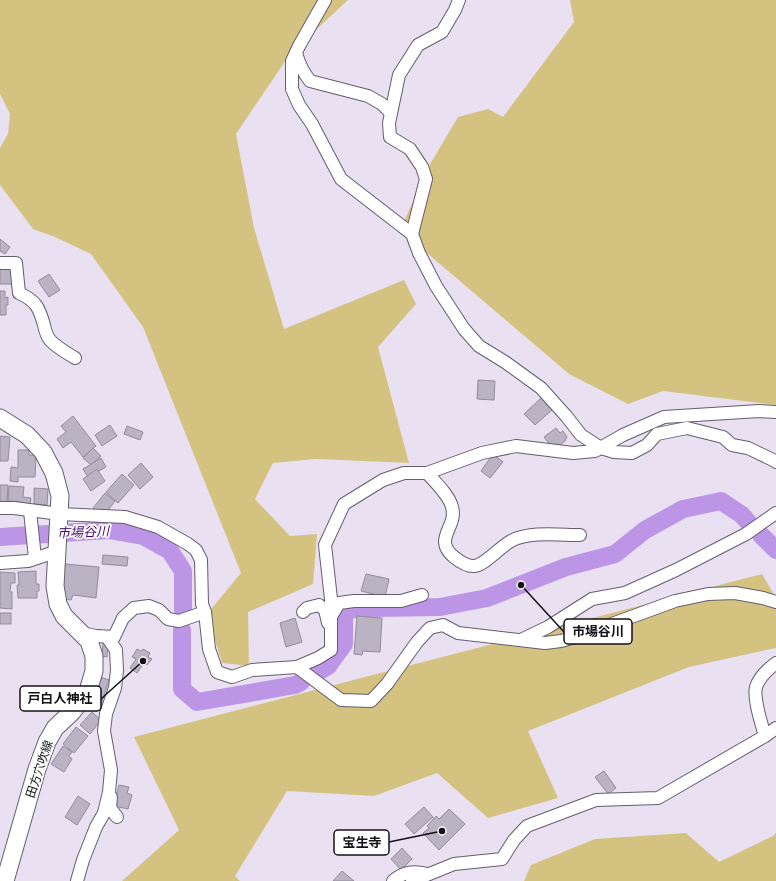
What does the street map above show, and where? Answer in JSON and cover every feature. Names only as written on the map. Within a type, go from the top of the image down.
[{"type":"main road","name":"田方穴吹線","points":[[0,418],[27,435],[43,452],[54,473],[60,496],[60,518],[55,586],[58,604],[64,616],[89,641],[94,656],[94,671],[88,691],[72,712],[55,728],[47,742],[37,769],[6,881]]},
{"type":"street","points":[[325,0],[292,61],[292,89],[299,105],[312,124],[341,178],[412,234],[419,253],[436,286],[464,329],[479,346],[505,362],[541,388],[581,435],[601,448],[614,452],[632,453],[647,445],[657,434],[687,428],[723,437],[732,445],[748,448],[776,462]]},
{"type":"street","points":[[412,234],[426,178],[422,167],[410,149],[390,137],[388,123],[399,75],[418,45],[442,32],[459,0]]},
{"type":"street","points":[[296,53],[298,62],[310,81],[368,96],[382,104],[391,113]]},
{"type":"street","points":[[0,263],[16,263],[19,292],[31,298],[41,312],[46,333],[54,344],[75,358]]},
{"type":"street","points":[[0,508],[30,515],[60,518],[125,518],[158,527],[188,544],[196,550],[201,560],[202,604],[205,612],[209,649],[217,672],[232,677],[252,670],[297,667],[318,658],[331,650],[331,599],[324,545],[344,504],[383,480],[404,473],[427,473],[482,453],[516,446],[573,453],[588,453],[596,451],[623,434],[664,417],[759,411],[776,412]]},
{"type":"street","points":[[427,473],[450,501],[453,509],[452,522],[445,535],[445,544],[450,554],[459,561],[474,566],[480,565],[511,541],[520,538],[555,534],[580,535]]},
{"type":"street","points":[[521,640],[548,627],[592,599],[625,593],[676,570],[746,534],[776,513]]},
{"type":"street","points":[[30,515],[34,554]]},
{"type":"street","points":[[0,563],[28,560],[34,554],[58,548]]},
{"type":"street","points":[[297,667],[341,700],[371,700],[387,684],[417,642],[430,628],[443,625],[458,633],[545,643],[561,641],[579,636],[675,601],[708,594],[735,593],[776,602]]},
{"type":"street","points":[[331,616],[339,603],[354,601],[401,601],[422,595]]},
{"type":"street","points":[[303,612],[307,608],[319,605],[325,610],[331,638]]},
{"type":"street","points":[[81,633],[114,637],[123,618],[134,608],[148,606],[159,610],[168,619],[179,621],[205,612]]},
{"type":"street","points":[[77,881],[82,860],[96,827],[104,813],[109,788],[111,770],[104,731],[106,714],[115,688],[117,670],[116,650],[107,637]]},
{"type":"street","points":[[765,736],[757,705],[756,688],[764,674],[776,663]]},
{"type":"street","points":[[413,881],[454,864],[502,860],[514,840],[527,826],[596,800],[658,798],[765,736],[776,728]]},
{"type":"street","points":[[109,788],[111,798],[110,808],[116,817]]},
{"type":"street","points":[[393,881],[399,875],[407,872],[416,871],[429,874]]},
{"type":"shaded area","points":[[0,0],[348,0],[290,54],[236,134],[254,228],[284,329],[404,280],[416,304],[378,347],[409,463],[316,459],[273,463],[255,499],[290,536],[317,534],[313,584],[248,612],[249,666],[222,663],[207,614],[241,573],[143,327],[91,254],[55,237],[33,229],[0,185],[0,148],[8,134],[10,114],[0,94]]},
{"type":"shaded area","points":[[570,0],[776,0],[776,405],[663,391],[628,404],[569,374],[400,230],[429,166],[458,117],[488,109],[503,117],[574,22]]},
{"type":"shaded area","points":[[762,574],[776,598],[776,648],[689,667],[528,731],[558,798],[488,818],[437,773],[374,796],[287,791],[235,876],[240,881],[122,881],[179,830],[134,737]]},
{"type":"shaded area","points":[[686,833],[719,862],[773,836],[776,833],[776,881],[524,881],[531,865],[595,839]]},
{"type":"building","points":[[0,239],[10,247],[5,254],[0,251]]},
{"type":"building","points":[[0,268],[13,268],[13,284],[0,284]]},
{"type":"building","points":[[49,274],[60,290],[49,297],[38,281]]},
{"type":"building","points":[[0,291],[5,291],[5,298],[8,297],[6,315],[0,315]]},
{"type":"building","points":[[478,380],[495,381],[494,400],[477,399]]},
{"type":"building","points":[[541,398],[552,410],[535,425],[524,414]]},
{"type":"building","points":[[73,416],[96,446],[83,457],[71,442],[63,448],[57,439],[66,432],[61,426]]},
{"type":"building","points":[[110,425],[117,436],[102,446],[95,435]]},
{"type":"building","points":[[127,426],[143,432],[140,440],[124,434]]},
{"type":"building","points":[[556,428],[560,433],[563,431],[567,437],[565,441],[554,450],[544,437]]},
{"type":"building","points":[[0,436],[10,437],[8,461],[0,461]]},
{"type":"building","points":[[93,448],[101,456],[91,465],[83,458]]},
{"type":"building","points":[[18,450],[29,450],[29,455],[36,455],[35,477],[18,477],[18,482],[10,481],[11,467],[18,468]]},
{"type":"building","points":[[493,454],[503,462],[490,478],[481,471]]},
{"type":"building","points":[[101,458],[106,467],[88,477],[83,469]]},
{"type":"building","points":[[141,463],[153,477],[140,489],[128,475]]},
{"type":"building","points":[[97,469],[105,481],[91,491],[83,479]]},
{"type":"building","points":[[122,474],[134,485],[118,503],[106,492]]},
{"type":"building","points":[[0,485],[8,485],[7,502],[0,502]]},
{"type":"building","points":[[9,486],[24,487],[23,497],[31,498],[30,507],[20,506],[20,502],[8,501]]},
{"type":"building","points":[[34,488],[48,489],[47,505],[34,504]]},
{"type":"building","points":[[105,493],[115,501],[106,513],[101,509],[98,512],[93,508]]},
{"type":"building","points":[[103,555],[128,557],[127,566],[102,564]]},
{"type":"building","points":[[65,564],[99,567],[96,598],[73,595],[71,600],[62,599]]},
{"type":"building","points":[[36,571],[36,584],[39,584],[37,598],[18,598],[18,572]]},
{"type":"building","points":[[0,572],[15,573],[15,583],[11,583],[10,592],[12,592],[12,609],[0,608]]},
{"type":"building","points":[[366,574],[389,579],[385,597],[361,591]]},
{"type":"building","points":[[0,613],[11,613],[11,624],[0,624]]},
{"type":"building","points":[[357,616],[382,618],[380,652],[363,651],[362,655],[354,654]]},
{"type":"building","points":[[295,618],[302,642],[286,647],[280,623]]},
{"type":"building","points":[[103,643],[108,643],[107,657],[102,656]]},
{"type":"building","points":[[137,649],[141,651],[143,649],[150,653],[148,657],[152,659],[147,665],[144,663],[137,673],[130,668],[136,659],[132,657]]},
{"type":"building","points":[[97,676],[109,680],[100,708],[88,704]]},
{"type":"building","points":[[92,712],[101,720],[90,734],[80,725]]},
{"type":"building","points":[[76,727],[88,736],[74,753],[63,744]]},
{"type":"building","points":[[63,746],[72,752],[69,756],[72,759],[64,772],[51,764]]},
{"type":"building","points":[[604,771],[616,788],[608,794],[595,777]]},
{"type":"building","points":[[119,785],[129,787],[127,793],[132,795],[128,809],[114,806]]},
{"type":"building","points":[[78,796],[90,804],[77,825],[65,817]]},
{"type":"building","points":[[424,807],[433,817],[414,834],[405,824]]},
{"type":"building","points":[[449,809],[465,824],[439,850],[423,833],[429,828],[427,826],[436,816],[439,819]]},
{"type":"building","points":[[402,848],[412,859],[401,870],[391,859]]},
{"type":"building","points":[[342,871],[354,881],[333,881]]},
{"type":"waterway","name":"市場谷川","points":[[318,672],[328,666],[344,644],[344,610],[440,607],[487,598],[566,567],[615,554],[645,530],[683,509],[721,501],[742,515],[748,522]]},
{"type":"waterway","name":"市場谷川","points":[[0,537],[109,530],[143,536],[170,551],[183,571],[183,610]]},
{"type":"waterway","name":"市場谷川","points":[[761,535],[776,550]]},
{"type":"waterway","name":"市場谷川","points":[[182,630],[182,689],[197,702],[295,685],[301,682]]},
{"type":"place","name":"市場谷川","points":[[521,585]]},
{"type":"place","name":"戸白人神社","points":[[143,661]]},
{"type":"place","name":"宝生寺","points":[[442,831]]}]
